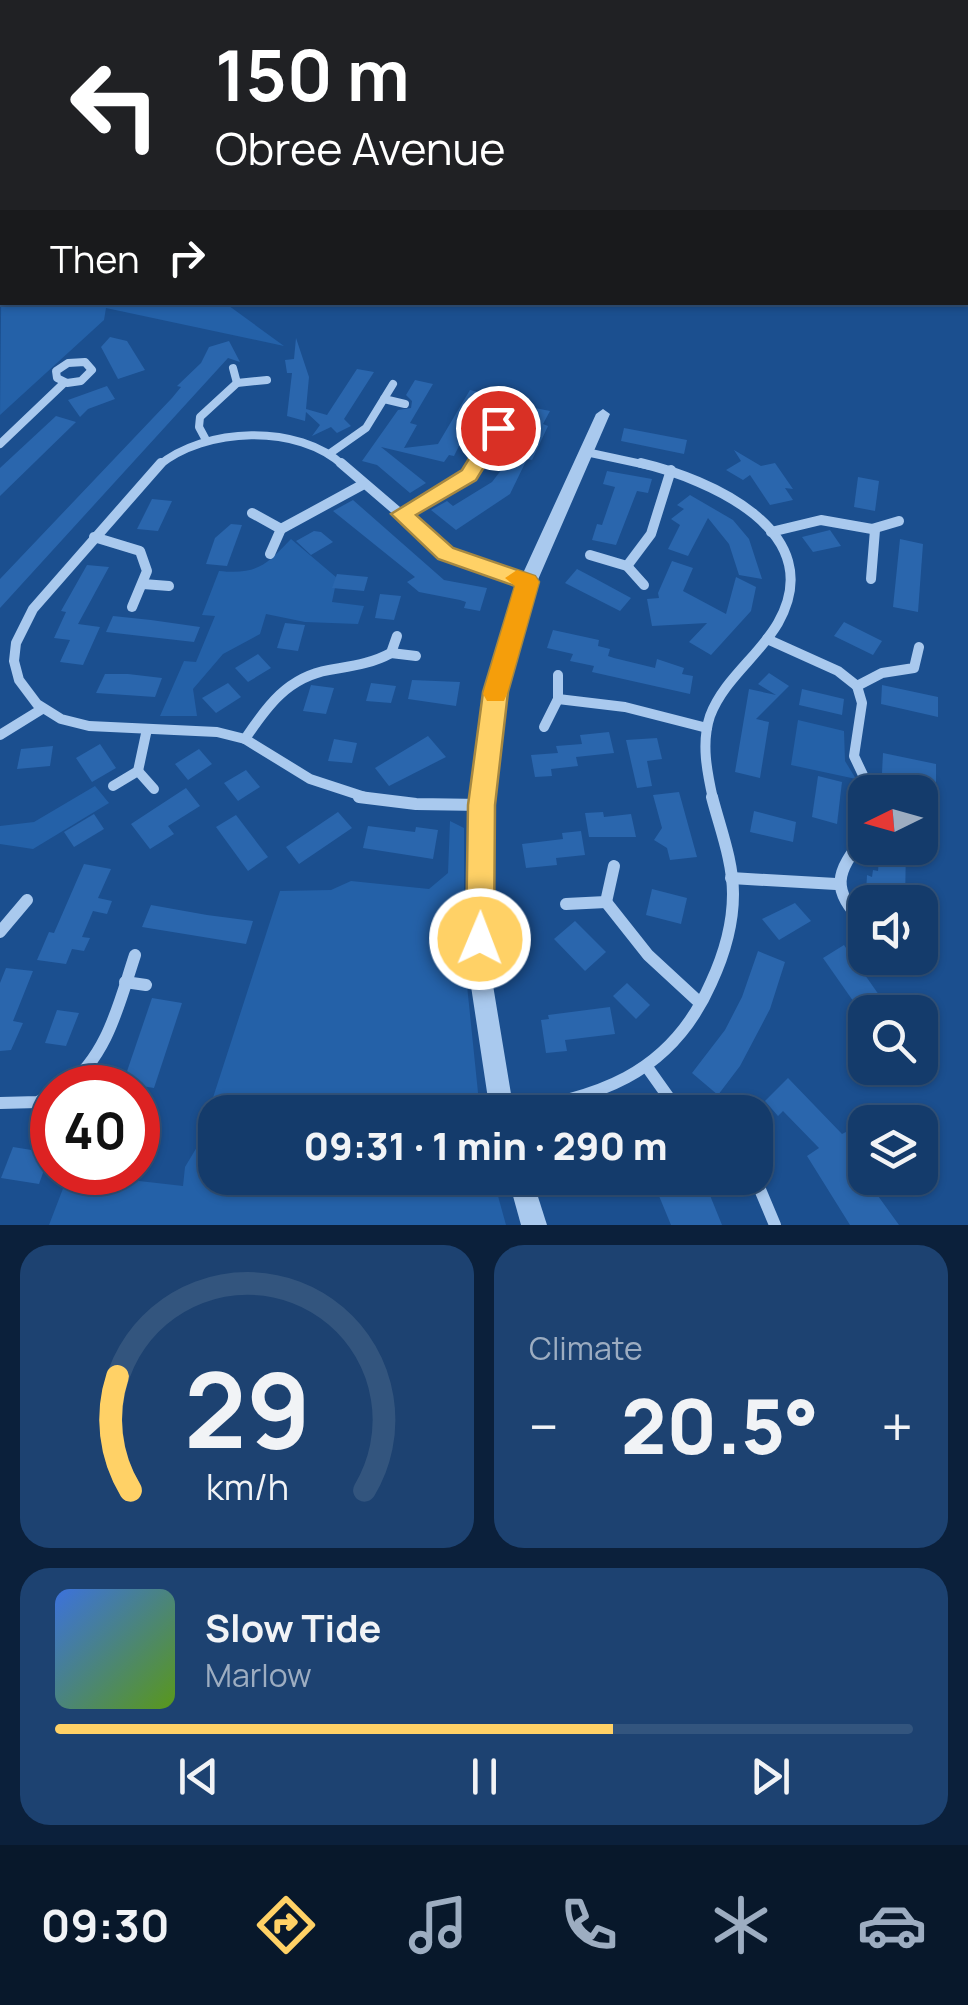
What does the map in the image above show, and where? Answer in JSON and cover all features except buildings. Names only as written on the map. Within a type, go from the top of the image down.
[{"type":"street","points":[[233,368],[237,383]]},
{"type":"street","points":[[206,440],[200,416],[237,383],[267,380]]},
{"type":"street","points":[[0,444],[64,382]]},
{"type":"street","points":[[329,454],[366,428],[393,384]]},
{"type":"street","points":[[384,399],[405,404]]},
{"type":"street","points":[[402,514],[469,475],[508,410]]},
{"type":"street","points":[[499,1095],[480,972],[482,805],[496,692],[528,582],[604,414]]},
{"type":"street","points":[[498,428],[524,434]]},
{"type":"street","points":[[482,805],[397,803],[348,796],[245,739],[215,732],[68,722],[42,710],[25,692],[15,671],[19,631],[33,609],[160,464],[206,440],[282,438],[312,444],[329,454],[446,554],[528,582]]},
{"type":"street","points":[[579,1095],[647,1068],[670,1046],[714,978],[728,938],[732,878],[706,767],[707,728],[722,690],[785,612],[790,593],[790,574],[771,532],[749,507],[671,470],[586,452]]},
{"type":"street","points":[[626,566],[643,553],[671,470]]},
{"type":"street","points":[[270,554],[281,529],[362,485]]},
{"type":"street","points":[[252,513],[281,529]]},
{"type":"street","points":[[771,532],[826,520],[885,530],[899,521]]},
{"type":"street","points":[[871,579],[874,530]]},
{"type":"street","points":[[94,537],[140,551],[146,571],[132,607]]},
{"type":"street","points":[[590,555],[626,566],[644,586]]},
{"type":"street","points":[[143,584],[168,586]]},
{"type":"street","points":[[391,653],[397,636]]},
{"type":"street","points":[[766,639],[838,671],[858,686],[864,708],[853,751],[862,775]]},
{"type":"street","points":[[858,686],[882,674],[914,668],[919,647]]},
{"type":"street","points":[[245,739],[278,694],[312,673],[359,668],[391,653],[416,656]]},
{"type":"street","points":[[544,727],[558,699],[558,676]]},
{"type":"street","points":[[558,699],[625,707],[707,728]]},
{"type":"street","points":[[0,735],[42,710]]},
{"type":"street","points":[[113,786],[138,771],[146,729]]},
{"type":"street","points":[[138,771],[154,789]]},
{"type":"street","points":[[848,857],[836,884],[848,907]]},
{"type":"street","points":[[606,902],[614,866]]},
{"type":"street","points":[[732,878],[836,884]]},
{"type":"street","points":[[0,932],[27,900]]},
{"type":"street","points":[[606,902],[648,955],[700,1003]]},
{"type":"street","points":[[566,904],[606,902]]},
{"type":"street","points":[[89,1065],[135,954]]},
{"type":"street","points":[[125,982],[146,985]]},
{"type":"street","points":[[647,1068],[667,1095]]},
{"type":"street","points":[[0,1102],[18,1105],[30,1101]]},
{"type":"street","points":[[525,1195],[534,1225]]},
{"type":"street","points":[[762,1195],[775,1225]]},
{"type":"shaded area","points":[[1,305],[228,305],[284,346],[106,308],[104,320],[0,415]]},
{"type":"shaded area","points":[[291,539],[337,578],[332,602],[364,606],[358,624],[305,622],[266,614],[260,634],[223,654],[193,689],[197,716],[160,716],[184,661],[196,662],[215,616],[202,615],[219,571],[260,566]]},
{"type":"shaded area","points":[[798,720],[844,731],[845,761],[854,775],[848,777],[791,765]]},
{"type":"shaded area","points":[[95,786],[109,803],[33,849],[0,844],[0,826],[34,822]]},
{"type":"shaded area","points":[[450,821],[464,828],[464,956],[478,1095],[214,1095],[280,891],[331,890],[351,881],[429,889],[448,873]]},
{"type":"shaded area","points":[[198,1144],[198,1195],[498,1195],[506,1225],[49,1225],[61,1195],[160,1195],[160,1183],[183,1186],[185,1167]]},
{"type":"slow traffic","points":[[495,694],[528,582],[517,578]]},
{"type":"route","points":[[480,939],[482,805],[496,692],[528,582],[446,554],[402,514],[469,475],[498,428]]}]
